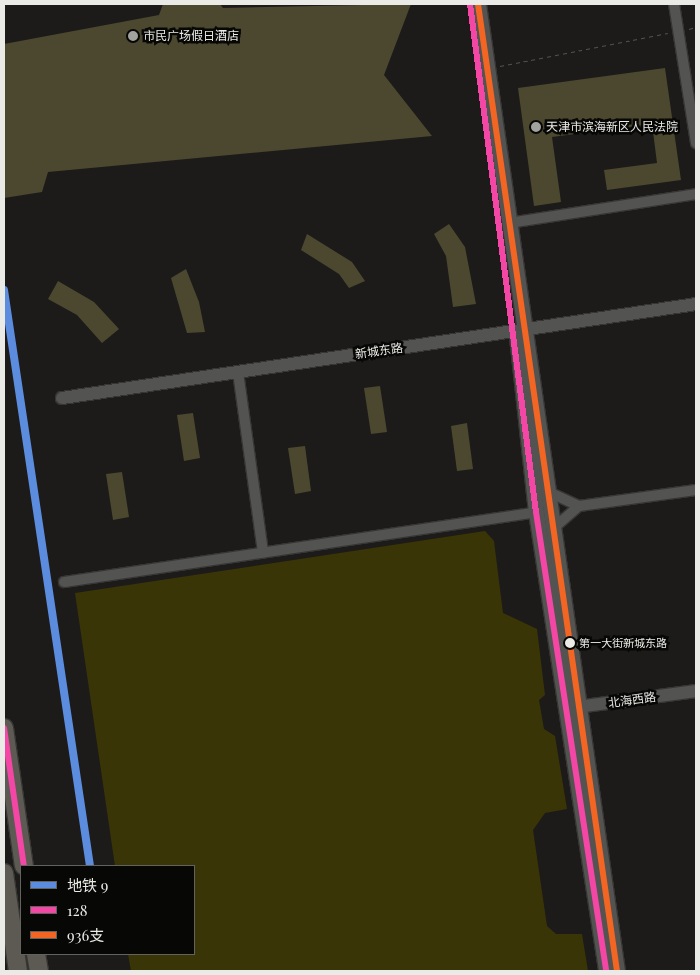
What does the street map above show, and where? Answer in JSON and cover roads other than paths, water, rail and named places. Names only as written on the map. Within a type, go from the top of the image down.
[{"type":"highway","points":[[4,728],[24,865]]},
{"type":"highway","points":[[4,873],[18,971]]},
{"type":"highway","points":[[36,955],[39,971]]},
{"type":"main road","points":[[470,4],[520,334],[556,526],[574,708],[606,971]]},
{"type":"main road","points":[[478,4],[509,223],[536,512],[574,708],[617,971]]},
{"type":"street","points":[[674,4],[696,143]]},
{"type":"street","points":[[509,223],[696,194]]},
{"type":"street","name":"新城东路","points":[[520,334],[696,304]]},
{"type":"street","name":"新城东路","points":[[63,402],[520,334],[696,310]]},
{"type":"street","points":[[239,376],[264,552]]},
{"type":"street","points":[[551,493],[579,506],[696,490]]},
{"type":"street","points":[[556,526],[579,506]]},
{"type":"street","points":[[64,582],[536,512]]},
{"type":"street","name":"北海西路","points":[[574,708],[696,691]]},
{"type":"metro line","name":"9","points":[[4,290],[90,865]]},
{"type":"place","name":"市民广场假日酒店","points":[[133,36]]},
{"type":"place","name":"天津市滨海新区人民法院","points":[[536,127]]},
{"type":"place","name":"第一大街新城东路","points":[[570,643]]}]
